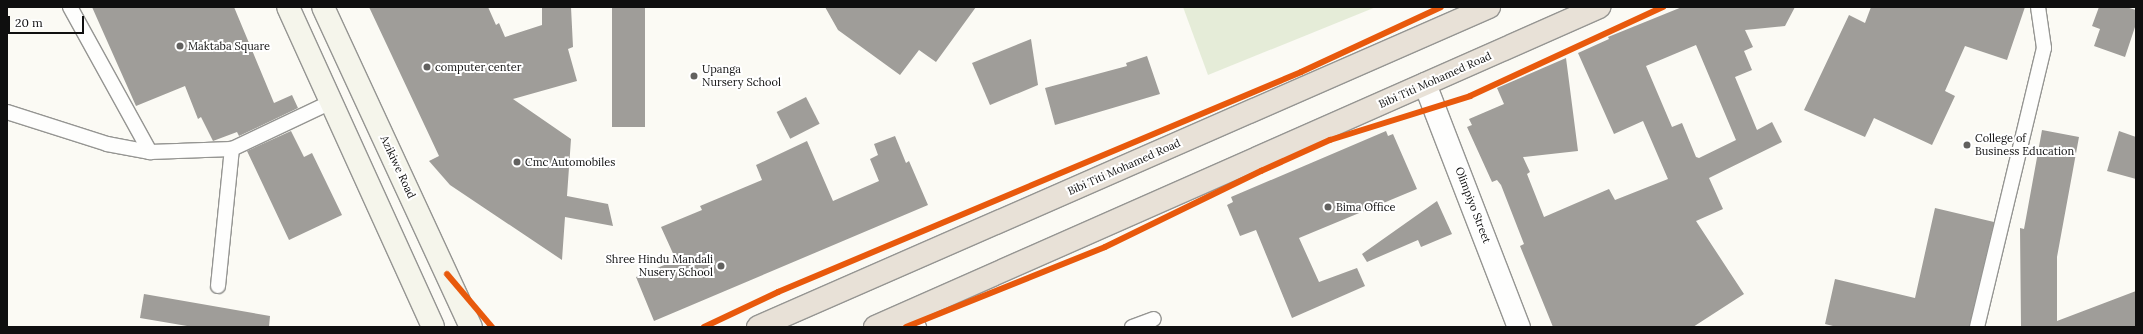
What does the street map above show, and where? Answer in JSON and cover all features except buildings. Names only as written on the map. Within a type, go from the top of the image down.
[{"type":"highway","name":"Bibi Titi Mohamed Road","points":[[758,327],[1489,7]]},
{"type":"highway","name":"Bibi Titi Mohamed Road","points":[[875,327],[914,320],[1425,84],[1599,7]]},
{"type":"street","points":[[288,7],[433,327]]},
{"type":"street","name":"Azikiwe Road","points":[[323,7],[471,327]]},
{"type":"street","name":"Olimpiyo Street","points":[[1425,84],[1518,327]]},
{"type":"lane","points":[[70,7],[150,152]]},
{"type":"lane","points":[[1977,327],[2044,48],[2038,7]]},
{"type":"lane","points":[[7,112],[107,144],[150,152],[232,149],[331,102]]},
{"type":"lane","points":[[218,286],[232,149]]},
{"type":"lane","points":[[1132,327],[1154,319]]},
{"type":"green space","points":[[1183,7],[1376,7],[1208,75]]},
{"type":"cycle path","points":[[704,327],[778,292],[1301,72],[1441,7]]},
{"type":"cycle path","points":[[906,327],[1105,247],[1261,171],[1330,140],[1470,96],[1663,7]]},
{"type":"cycle path","points":[[447,274],[492,327]]},
{"type":"place","name":"Maktaba Square","points":[[180,46]]},
{"type":"place","name":"computer center","points":[[427,67]]},
{"type":"place","name":"Upanga Nursery School","points":[[694,76]]},
{"type":"place","name":"College of Business Education","points":[[1967,145]]},
{"type":"place","name":"Cmc Automobiles","points":[[517,162]]},
{"type":"place","name":"Bima Office","points":[[1328,207]]},
{"type":"place","name":"Shree Hindu Mandali Nusery School","points":[[721,266]]}]
